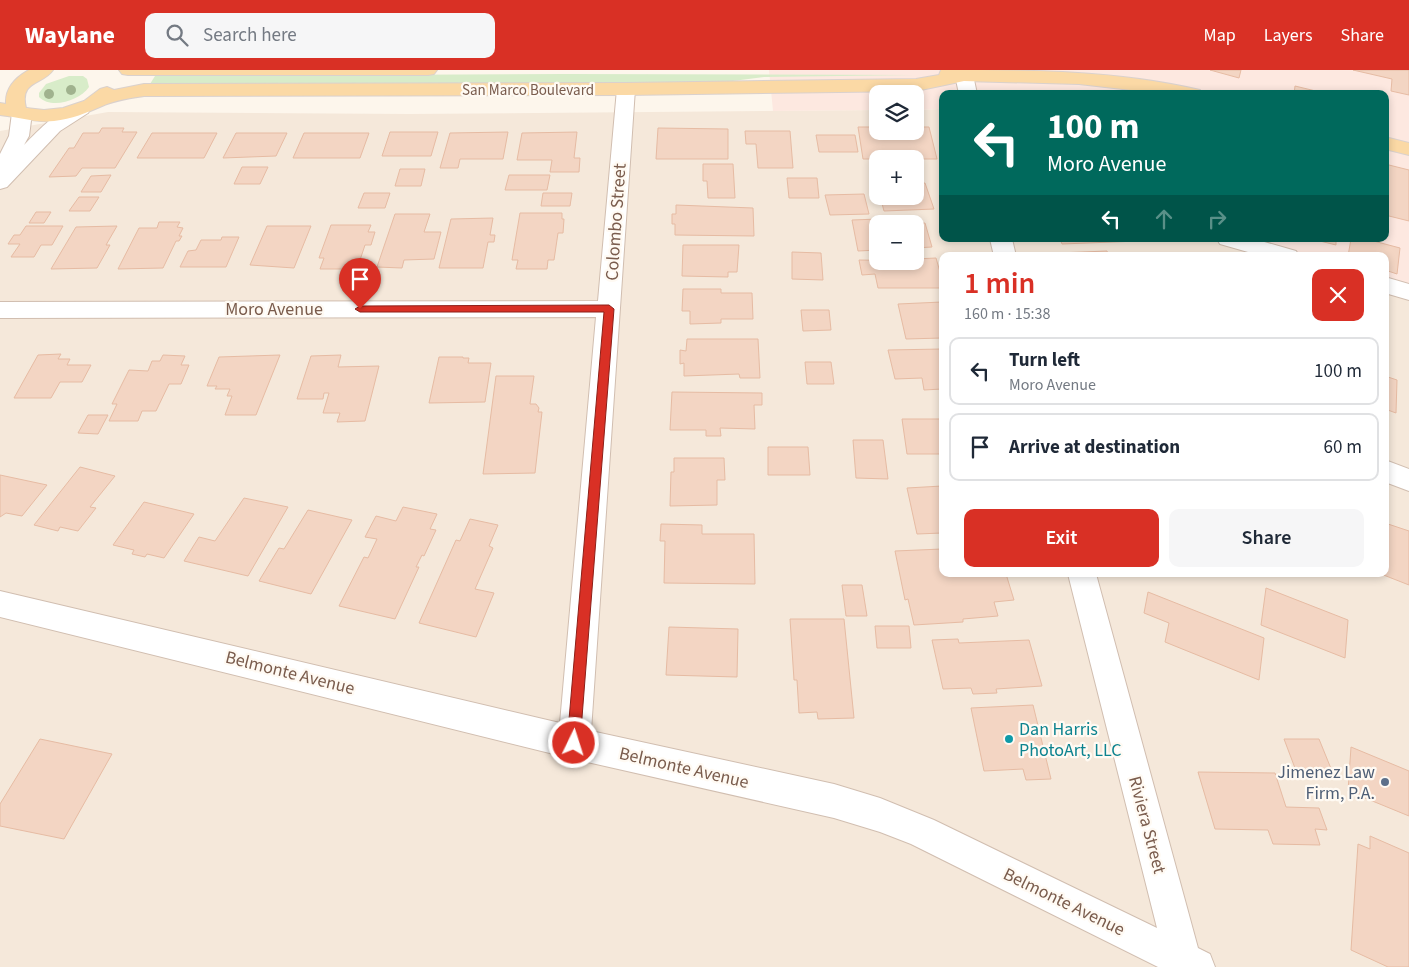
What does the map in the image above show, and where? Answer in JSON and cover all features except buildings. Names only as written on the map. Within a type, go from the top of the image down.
[{"type":"main road","points":[[87,106],[102,97],[114,84],[115,75],[113,70]]},
{"type":"main road","points":[[128,70],[428,70]]},
{"type":"main road","name":"San Marco Boulevard","points":[[920,70],[965,80]]},
{"type":"main road","points":[[0,86],[36,74]]},
{"type":"main road","points":[[13,111],[15,96],[19,86],[36,74]]},
{"type":"main road","name":"San Marco Boulevard","points":[[13,111],[49,116],[63,114],[122,94],[144,90],[626,89],[916,85],[965,80],[1077,77],[1158,86],[1175,90]]},
{"type":"main road","points":[[1389,144],[1409,149]]},
{"type":"street","name":"Colombo Street","points":[[574,743],[626,89]]},
{"type":"street","points":[[0,182],[53,127],[87,106]]},
{"type":"street","points":[[0,175],[18,136],[13,111]]},
{"type":"street","points":[[1239,242],[1274,252]]},
{"type":"street","points":[[1389,286],[1409,292]]},
{"type":"street","name":"Moro Avenue","points":[[0,310],[609,309]]},
{"type":"street","points":[[1389,472],[1409,480]]},
{"type":"street","name":"Riviera Street","points":[[1083,577],[1190,963]]},
{"type":"street","name":"Belmonte Avenue","points":[[0,604],[574,743],[834,801],[880,815],[922,832],[1190,963]]},
{"type":"shaded area","points":[[769,70],[1409,70],[1409,295],[1389,289],[1389,252],[1262,252],[1227,242],[1389,242],[1389,90],[939,90],[939,109],[924,110],[924,85],[869,85],[869,110],[773,111]]},
{"type":"shaded area","points":[[939,109],[939,242],[1227,242],[1262,252],[939,252],[939,577],[1389,577],[1389,289],[1409,295],[1409,967],[0,967],[0,131],[108,112],[409,114],[869,110],[869,140],[924,140],[924,110]]},
{"type":"green space","points":[[916,75],[764,77],[717,83],[150,84],[155,76]]},
{"type":"green space","points":[[69,76],[83,76],[87,79],[89,87],[79,96],[66,102],[51,103],[39,97],[39,93],[46,84]]},
{"type":"place","name":"Dan Harris PhotoArt, LLC","points":[[1009,739]]},
{"type":"place","name":"Jimenez Law Firm, P.A.","points":[[1385,782]]},
{"type":"route","points":[[360,309],[609,309],[574,743]]}]
